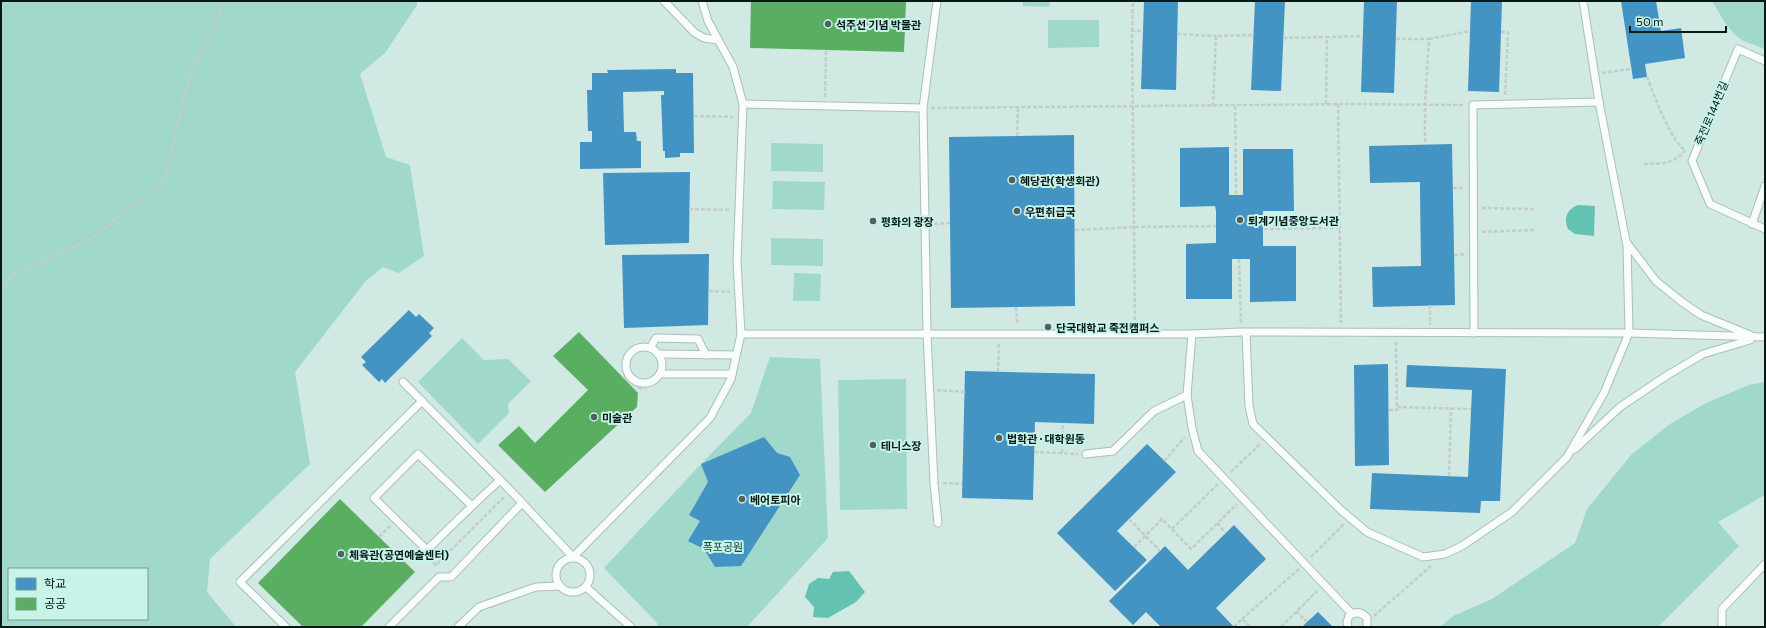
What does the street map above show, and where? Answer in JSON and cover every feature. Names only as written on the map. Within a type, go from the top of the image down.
[{"type":"lane","points":[[664,1],[695,33],[704,38],[718,40]]},
{"type":"lane","points":[[573,557],[710,418],[732,374],[741,334],[737,261],[743,104],[733,67],[708,21],[702,1]]},
{"type":"lane","points":[[937,1],[923,108],[927,334],[934,483],[938,523]]},
{"type":"lane","points":[[1567,457],[1604,394],[1628,333],[1626,242],[1599,102],[1583,1]]},
{"type":"lane","name":"죽전로144번길","points":[[1752,224],[1710,204],[1692,160],[1738,49],[1765,60]]},
{"type":"lane","points":[[1474,333],[1472,208],[1473,105],[1599,102]]},
{"type":"lane","points":[[743,104],[923,108]]},
{"type":"lane","points":[[1765,186],[1752,224],[1765,229]]},
{"type":"lane","points":[[1626,242],[1656,281],[1682,302],[1701,315],[1756,338]]},
{"type":"lane","points":[[1244,333],[1249,406],[1253,424],[1350,518],[1368,532],[1423,557],[1445,554],[1462,546],[1512,512],[1594,429],[1620,407],[1666,376],[1703,354],[1756,338]]},
{"type":"lane","points":[[741,334],[1628,333],[1756,338],[1765,337]]},
{"type":"lane","points":[[1192,334],[1187,395],[1192,428],[1198,451],[1352,614]]},
{"type":"lane","points":[[650,348],[656,338],[698,339],[706,355]]},
{"type":"lane","points":[[660,374],[662,364],[658,354],[650,348],[639,348],[630,355],[627,360],[630,376],[640,382],[651,381],[660,374],[732,374]]},
{"type":"lane","points":[[658,354],[736,355]]},
{"type":"lane","points":[[403,382],[500,480],[573,557]]},
{"type":"lane","points":[[1086,454],[1113,451],[1154,411],[1187,395]]},
{"type":"lane","points":[[286,627],[240,582],[422,401]]},
{"type":"lane","points":[[472,506],[418,454],[374,498],[427,550],[500,480]]},
{"type":"lane","points":[[389,627],[439,577],[451,577],[522,503]]},
{"type":"lane","points":[[458,627],[480,606],[536,587],[560,586],[570,591],[581,590],[586,586],[590,576],[588,565],[579,558],[568,558],[559,565],[556,576],[560,586]]},
{"type":"lane","points":[[1722,627],[1722,609],[1765,564]]},
{"type":"lane","points":[[586,586],[631,627]]},
{"type":"lane","points":[[1348,627],[1348,619],[1352,614],[1362,613],[1367,624]]},
{"type":"path","points":[[1,289],[13,276],[91,239],[164,181],[190,73],[219,21],[219,1]]},
{"type":"path","points":[[1133,1],[1132,107],[1136,334]]},
{"type":"path","points":[[1132,31],[1143,32]]},
{"type":"path","points":[[1396,39],[1429,39],[1470,31]]},
{"type":"path","points":[[1501,32],[1508,32],[1505,104]]},
{"type":"path","points":[[1178,34],[1216,36],[1253,35]]},
{"type":"path","points":[[1213,106],[1216,36]]},
{"type":"path","points":[[1283,38],[1363,36]]},
{"type":"path","points":[[1326,37],[1326,104]]},
{"type":"path","points":[[1425,144],[1425,104],[1429,39]]},
{"type":"path","points":[[825,106],[826,50]]},
{"type":"path","points":[[1595,74],[1632,69]]},
{"type":"path","points":[[1647,77],[1661,111],[1681,147],[1685,151],[1694,154]]},
{"type":"path","points":[[923,108],[1326,104],[1473,105]]},
{"type":"path","points":[[1338,104],[1341,333]]},
{"type":"path","points":[[1235,106],[1236,195]]},
{"type":"path","points":[[1017,136],[1018,107]]},
{"type":"path","points":[[694,116],[742,117]]},
{"type":"path","points":[[1644,164],[1670,162],[1678,159],[1685,151]]},
{"type":"path","points":[[1472,208],[1535,209]]},
{"type":"path","points":[[689,209],[739,210]]},
{"type":"path","points":[[925,224],[950,223]]},
{"type":"path","points":[[1074,230],[1134,227],[1216,226]]},
{"type":"path","points":[[1264,229],[1340,228]]},
{"type":"path","points":[[1473,232],[1535,230]]},
{"type":"path","points":[[1239,259],[1244,333]]},
{"type":"path","points":[[709,291],[739,292]]},
{"type":"path","points":[[1430,305],[1430,333]]},
{"type":"path","points":[[1016,307],[1017,334]]},
{"type":"path","points":[[1389,410],[1397,410],[1396,333]]},
{"type":"path","points":[[998,372],[1000,334]]},
{"type":"path","points":[[929,389],[965,392]]},
{"type":"path","points":[[1397,407],[1471,409]]},
{"type":"path","points":[[1449,476],[1451,408]]},
{"type":"path","points":[[1062,423],[1062,453]]},
{"type":"path","points":[[1164,460],[1192,428]]},
{"type":"path","points":[[1172,529],[1266,438]]},
{"type":"path","points":[[1034,452],[1086,454]]},
{"type":"path","points":[[934,483],[962,484]]},
{"type":"path","points":[[1134,547],[1162,519],[1191,549],[1243,498]]},
{"type":"path","points":[[1234,627],[1305,564],[1350,518]]},
{"type":"path","points":[[1129,519],[1160,550]]},
{"type":"path","points":[[1217,524],[1226,533]]},
{"type":"path","points":[[1367,624],[1445,554]]},
{"type":"path","points":[[1281,627],[1324,584]]},
{"type":"path","points":[[1296,612],[1307,622]]},
{"type":"path","points":[[1242,619],[1250,627]]},
{"type":"green space","points":[[1,1],[417,1],[417,5],[385,53],[360,74],[386,157],[410,165],[424,256],[399,273],[383,267],[365,282],[295,372],[310,464],[210,559],[207,592],[236,627],[1,627]]},
{"type":"green space","points":[[1023,1],[1050,1],[1049,7],[1023,6]]},
{"type":"green space","points":[[1713,1],[1765,1],[1765,49],[1744,41],[1734,34]]},
{"type":"green space","points":[[1048,20],[1099,20],[1099,47],[1048,48]]},
{"type":"green space","points":[[771,143],[823,144],[823,172],[771,171]]},
{"type":"green space","points":[[773,181],[825,182],[824,210],[772,209]]},
{"type":"green space","points":[[771,238],[823,239],[823,266],[771,265]]},
{"type":"green space","points":[[794,273],[821,274],[820,301],[793,301]]},
{"type":"green space","points":[[462,338],[484,360],[508,359],[531,381],[508,404],[509,413],[478,444],[418,382]]},
{"type":"green space","name":"폭포공원","points":[[770,357],[820,359],[828,538],[747,627],[658,627],[657,623],[604,568],[751,413]]},
{"type":"green space","name":"테니스장","points":[[906,379],[907,509],[840,510],[838,380]]},
{"type":"green space","points":[[1765,382],[1765,495],[1718,522],[1739,546],[1658,627],[1440,627],[1453,616],[1492,599],[1575,543],[1587,509],[1631,455],[1670,424],[1706,403],[1749,385]]},
{"type":"shaded area","points":[[1578,205],[1595,206],[1594,236],[1575,234],[1568,229],[1566,221],[1567,214],[1571,209]]},
{"type":"shaded area","points":[[849,571],[865,592],[856,602],[828,618],[813,617],[814,607],[805,597],[809,584],[818,578],[829,579],[833,572]]},
{"type":"building: 학교","points":[[1144,1],[1178,1],[1176,90],[1141,89]]},
{"type":"building: 학교","points":[[1255,1],[1285,1],[1281,91],[1251,90]]},
{"type":"building: 학교","points":[[1364,1],[1397,1],[1394,93],[1361,92]]},
{"type":"building: 학교","points":[[1471,1],[1502,1],[1499,92],[1468,91]]},
{"type":"building: 학교","points":[[1621,1],[1656,1],[1661,31],[1681,28],[1685,58],[1645,64],[1647,77],[1633,79]]},
{"type":"building: 학교","points":[[676,69],[676,73],[693,73],[694,153],[680,153],[680,157],[665,158],[665,151],[663,151],[661,95],[664,95],[664,91],[623,92],[624,132],[636,132],[637,141],[641,141],[641,168],[580,169],[580,142],[592,142],[592,131],[588,131],[587,90],[592,90],[592,73],[608,73],[607,70]]},
{"type":"building: 학교","name":"혜당관(학생회관)","points":[[1074,135],[1075,306],[951,308],[949,137]]},
{"type":"building: 학교","points":[[1452,144],[1455,305],[1373,307],[1372,267],[1421,266],[1420,182],[1370,183],[1369,146]]},
{"type":"building: 학교","name":"퇴계기념중앙도서관","points":[[1229,147],[1229,195],[1243,195],[1243,149],[1293,149],[1294,211],[1263,211],[1263,246],[1296,246],[1296,301],[1250,302],[1250,259],[1232,259],[1232,299],[1186,299],[1186,244],[1216,243],[1216,211],[1215,206],[1180,207],[1180,148]]},
{"type":"building: 학교","points":[[690,172],[689,243],[605,245],[603,173]]},
{"type":"building: 학교","points":[[709,254],[708,325],[624,328],[622,255]]},
{"type":"building: 학교","points":[[409,310],[416,317],[419,314],[434,328],[429,333],[432,336],[385,383],[382,379],[379,382],[362,365],[366,362],[361,357]]},
{"type":"building: 학교","points":[[1388,364],[1389,465],[1355,466],[1354,365]]},
{"type":"building: 학교","points":[[1407,365],[1506,369],[1500,501],[1481,501],[1480,513],[1370,509],[1372,473],[1468,477],[1472,390],[1406,387]]},
{"type":"building: 학교","name":"법학관 · 대학원동","points":[[965,371],[1095,374],[1094,424],[1035,422],[1033,500],[962,498]]},
{"type":"building: 학교","name":"베어토피아","points":[[764,437],[777,453],[790,457],[800,475],[741,566],[715,567],[704,549],[688,541],[700,521],[689,515],[708,482],[701,464]]},
{"type":"building: 학교","points":[[1147,444],[1176,472],[1117,531],[1147,560],[1115,591],[1057,533]]},
{"type":"building: 학교","points":[[1234,525],[1266,559],[1216,608],[1234,627],[1161,627],[1146,612],[1133,625],[1109,601],[1165,546],[1188,570]]},
{"type":"building: 학교","points":[[1318,612],[1333,627],[1302,627],[1307,622]]},
{"type":"building: 공공","name":"석주선 기념 박물관","points":[[751,1],[906,1],[904,52],[750,48]]},
{"type":"building: 공공","name":"미술관","points":[[579,332],[638,393],[637,407],[545,492],[498,445],[519,426],[535,443],[588,390],[553,356]]},
{"type":"building: 공공","name":"체육관(공연예술센터)","points":[[340,499],[415,572],[361,627],[303,627],[258,583]]},
{"type":"place","name":"석주선 기념 박물관","points":[[828,24]]},
{"type":"place","name":"혜당관(학생회관)","points":[[1012,180]]},
{"type":"place","name":"우편취급국","points":[[1017,211]]},
{"type":"place","name":"퇴계기념중앙도서관","points":[[1240,220]]},
{"type":"place","name":"평화의 광장","points":[[873,221]]},
{"type":"place","name":"단국대학교 죽전캠퍼스","points":[[1048,327]]},
{"type":"place","name":"미술관","points":[[594,417]]},
{"type":"place","name":"법학관 · 대학원동","points":[[999,438]]},
{"type":"place","name":"테니스장","points":[[873,445]]},
{"type":"place","name":"베어토피아","points":[[742,499]]},
{"type":"place","name":"체육관(공연예술센터)","points":[[341,554]]}]
